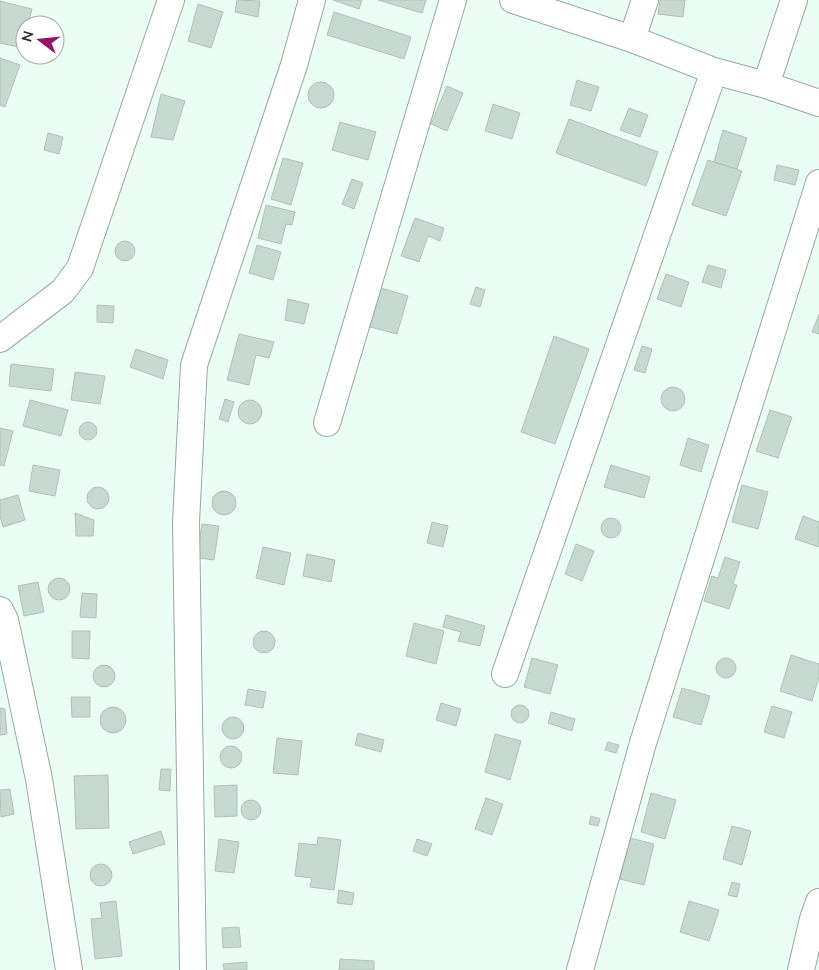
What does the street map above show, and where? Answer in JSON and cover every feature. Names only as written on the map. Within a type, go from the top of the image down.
[{"type":"street","points":[[0,340],[63,292],[80,268],[170,0]]},
{"type":"street","points":[[193,970],[186,522],[194,365],[291,74],[312,0]]},
{"type":"street","points":[[327,423],[453,0]]},
{"type":"street","points":[[513,0],[632,39],[714,71],[766,84],[819,103]]},
{"type":"street","points":[[632,39],[645,0]]},
{"type":"street","points":[[766,84],[794,0]]},
{"type":"street","points":[[505,674],[714,71]]},
{"type":"street","points":[[580,970],[643,743],[819,183]]},
{"type":"street","points":[[0,610],[5,620],[38,779],[69,970]]},
{"type":"street","points":[[801,970],[812,919],[819,902]]},
{"type":"building","points":[[237,0],[260,1],[258,17],[235,12]]},
{"type":"building","points":[[333,0],[362,0],[359,9]]},
{"type":"building","points":[[378,0],[426,0],[422,13]]},
{"type":"building","points":[[660,0],[685,0],[683,17],[658,14]]},
{"type":"building","points":[[0,1],[32,9],[30,15],[15,15],[15,46],[0,43]]},
{"type":"building","points":[[198,4],[223,12],[211,48],[188,41]]},
{"type":"building","points":[[334,12],[411,37],[404,59],[327,35]]},
{"type":"building","points":[[0,58],[15,63],[15,65],[20,65],[5,107],[0,105]]},
{"type":"building","points":[[577,80],[599,87],[591,111],[570,105]]},
{"type":"building","points":[[321,82],[330,86],[334,95],[330,104],[321,108],[312,104],[308,95],[312,86]]},
{"type":"building","points":[[447,86],[463,93],[447,131],[431,124]]},
{"type":"building","points":[[161,94],[185,101],[173,140],[151,137]]},
{"type":"building","points":[[493,104],[520,113],[512,139],[485,131]]},
{"type":"building","points":[[629,108],[648,115],[640,137],[620,130]]},
{"type":"building","points":[[569,119],[658,152],[646,186],[556,153]]},
{"type":"building","points":[[340,122],[376,132],[368,160],[332,150]]},
{"type":"building","points":[[723,130],[747,138],[737,169],[714,162]]},
{"type":"building","points":[[48,133],[63,137],[59,154],[44,150]]},
{"type":"building","points":[[283,158],[303,163],[291,205],[271,199]]},
{"type":"building","points":[[708,160],[742,171],[726,216],[692,205]]},
{"type":"building","points":[[777,165],[799,170],[795,185],[774,180]]},
{"type":"building","points":[[352,179],[363,183],[354,209],[342,204]]},
{"type":"building","points":[[266,205],[295,212],[292,225],[286,224],[281,244],[258,238]]},
{"type":"building","points":[[415,218],[444,228],[440,241],[428,236],[419,262],[401,256]]},
{"type":"building","points":[[125,241],[132,244],[135,251],[132,258],[125,261],[118,258],[115,251],[118,244]]},
{"type":"building","points":[[257,245],[281,252],[273,280],[249,273]]},
{"type":"building","points":[[708,265],[726,270],[721,288],[702,282]]},
{"type":"building","points":[[666,274],[689,282],[681,307],[657,299]]},
{"type":"building","points":[[476,287],[485,290],[480,307],[470,304]]},
{"type":"building","points":[[381,288],[408,296],[397,334],[370,327]]},
{"type":"building","points":[[288,299],[309,304],[304,324],[285,320]]},
{"type":"building","points":[[97,305],[114,306],[113,323],[97,322]]},
{"type":"building","points":[[819,314],[819,334],[812,332]]},
{"type":"building","points":[[239,334],[274,342],[269,358],[256,355],[249,385],[227,380]]},
{"type":"building","points":[[554,336],[589,349],[555,444],[521,432]]},
{"type":"building","points":[[642,346],[652,349],[645,373],[634,370]]},
{"type":"building","points":[[136,349],[168,360],[163,379],[130,367]]},
{"type":"building","points":[[11,364],[54,369],[51,391],[9,386]]},
{"type":"building","points":[[75,372],[105,376],[100,404],[71,400]]},
{"type":"building","points":[[673,387],[678,388],[684,394],[684,404],[678,410],[673,411],[668,410],[662,404],[661,399],[662,394],[668,388]]},
{"type":"building","points":[[225,399],[234,402],[228,422],[219,419]]},
{"type":"building","points":[[30,400],[68,410],[61,436],[23,426]]},
{"type":"building","points":[[250,400],[259,403],[262,412],[259,421],[250,424],[241,421],[238,412],[241,403]]},
{"type":"building","points":[[770,410],[792,417],[778,458],[756,451]]},
{"type":"building","points":[[88,422],[96,427],[97,431],[92,439],[88,440],[80,435],[79,431],[84,423]]},
{"type":"building","points":[[0,428],[13,431],[4,466],[0,465]]},
{"type":"building","points":[[688,438],[709,445],[701,472],[680,465]]},
{"type":"building","points":[[33,465],[60,470],[55,496],[29,491]]},
{"type":"building","points":[[611,465],[650,477],[644,498],[604,487]]},
{"type":"building","points":[[742,485],[768,492],[758,529],[732,522]]},
{"type":"building","points":[[98,487],[106,490],[109,498],[106,506],[98,509],[90,506],[87,498],[90,490]]},
{"type":"building","points":[[224,491],[233,494],[236,503],[233,512],[224,515],[215,512],[212,503],[215,494]]},
{"type":"building","points":[[18,495],[25,520],[3,527],[0,516],[0,500]]},
{"type":"building","points":[[75,513],[94,520],[93,536],[76,536]]},
{"type":"building","points":[[803,516],[819,522],[819,547],[795,539]]},
{"type":"building","points":[[611,518],[618,521],[621,528],[618,535],[611,538],[604,535],[601,528],[604,521]]},
{"type":"building","points":[[432,522],[448,526],[443,547],[427,543]]},
{"type":"building","points":[[202,524],[219,526],[214,560],[197,558]]},
{"type":"building","points":[[576,544],[594,551],[582,581],[565,574]]},
{"type":"building","points":[[263,547],[291,553],[284,585],[256,578]]},
{"type":"building","points":[[307,554],[335,560],[331,582],[303,576]]},
{"type":"building","points":[[725,557],[740,562],[733,584],[737,585],[729,609],[704,601],[712,576],[718,578]]},
{"type":"building","points":[[59,578],[67,581],[70,589],[67,597],[59,600],[51,597],[48,589],[51,581]]},
{"type":"building","points":[[38,582],[44,612],[24,616],[18,586]]},
{"type":"building","points":[[82,593],[97,594],[96,618],[80,617]]},
{"type":"building","points":[[446,615],[485,626],[480,646],[458,641],[461,632],[443,627]]},
{"type":"building","points":[[414,623],[444,631],[436,664],[406,656]]},
{"type":"building","points":[[72,631],[90,631],[89,659],[72,658]]},
{"type":"building","points":[[264,631],[272,634],[275,642],[272,650],[264,653],[256,650],[253,642],[256,634]]},
{"type":"building","points":[[791,655],[819,664],[819,677],[812,701],[780,691]]},
{"type":"building","points":[[532,658],[558,665],[550,694],[524,687]]},
{"type":"building","points":[[722,658],[730,658],[736,664],[736,672],[730,678],[722,678],[716,672],[716,664]]},
{"type":"building","points":[[104,665],[112,668],[115,676],[112,684],[104,687],[96,684],[93,676],[96,668]]},
{"type":"building","points":[[682,688],[710,696],[701,725],[673,717]]},
{"type":"building","points":[[248,689],[266,692],[263,708],[245,705]]},
{"type":"building","points":[[71,697],[90,697],[90,717],[72,717]]},
{"type":"building","points":[[441,703],[461,709],[456,726],[436,720]]},
{"type":"building","points":[[520,705],[526,708],[529,714],[526,720],[520,723],[514,720],[511,714],[514,708]]},
{"type":"building","points":[[772,706],[792,712],[784,738],[764,732]]},
{"type":"building","points":[[113,707],[122,711],[126,720],[122,729],[113,733],[104,729],[100,720],[104,711]]},
{"type":"building","points":[[0,708],[5,709],[7,734],[0,735]]},
{"type":"building","points":[[551,712],[575,719],[572,731],[548,723]]},
{"type":"building","points":[[233,717],[241,720],[244,728],[241,736],[233,739],[225,736],[222,728],[225,720]]},
{"type":"building","points":[[358,733],[384,740],[381,752],[355,745]]},
{"type":"building","points":[[495,734],[521,741],[510,780],[485,772]]},
{"type":"building","points":[[277,738],[302,741],[298,775],[273,773]]},
{"type":"building","points":[[608,742],[619,745],[616,753],[605,750]]},
{"type":"building","points":[[231,746],[239,749],[242,757],[239,765],[231,768],[223,765],[220,757],[223,749]]},
{"type":"building","points":[[161,769],[171,769],[170,791],[159,790]]},
{"type":"building","points":[[108,775],[109,828],[76,829],[74,776]]},
{"type":"building","points":[[237,785],[237,816],[215,817],[214,786]]},
{"type":"building","points":[[10,789],[14,814],[1,817],[0,790]]},
{"type":"building","points":[[651,793],[676,800],[665,839],[641,832]]},
{"type":"building","points":[[486,798],[503,804],[492,835],[475,829]]},
{"type":"building","points":[[247,800],[255,800],[261,806],[261,814],[255,820],[247,820],[241,814],[241,806]]},
{"type":"building","points":[[591,816],[600,819],[598,826],[589,824]]},
{"type":"building","points":[[732,826],[751,831],[742,865],[723,859]]},
{"type":"building","points":[[161,831],[165,844],[133,854],[129,842]]},
{"type":"building","points":[[318,837],[341,840],[334,890],[310,887],[312,878],[295,876],[299,843],[317,845]]},
{"type":"building","points":[[630,838],[654,844],[644,885],[620,879]]},
{"type":"building","points":[[219,839],[239,842],[234,873],[215,871]]},
{"type":"building","points":[[417,839],[432,844],[427,856],[413,851]]},
{"type":"building","points":[[101,864],[109,867],[112,875],[109,883],[101,886],[93,883],[90,875],[93,867]]},
{"type":"building","points":[[732,882],[740,884],[737,897],[728,895]]},
{"type":"building","points":[[339,890],[354,893],[352,905],[337,903]]},
{"type":"building","points":[[116,901],[122,956],[95,959],[91,919],[102,918],[100,903]]},
{"type":"building","points":[[689,901],[719,910],[709,941],[680,932]]},
{"type":"building","points":[[239,927],[241,947],[223,948],[222,928]]},
{"type":"building","points":[[340,959],[374,961],[374,970],[339,970]]},
{"type":"building","points":[[247,962],[247,970],[224,970],[223,964]]}]
